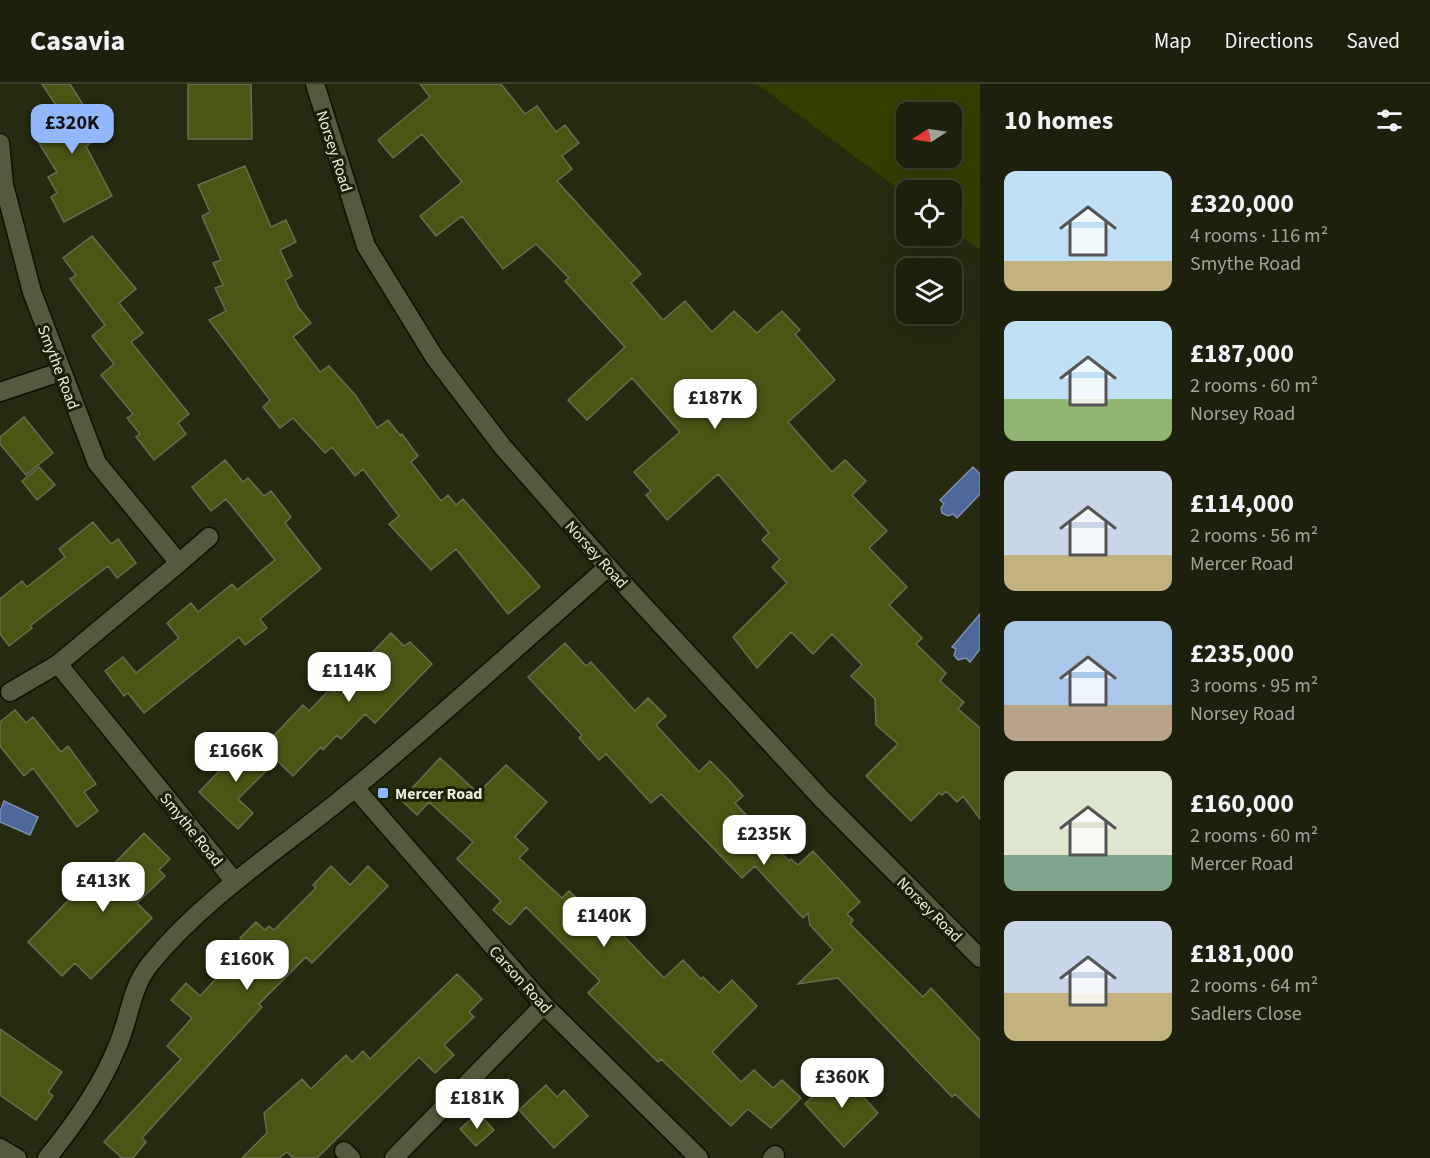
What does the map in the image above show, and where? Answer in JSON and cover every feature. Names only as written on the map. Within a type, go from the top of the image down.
[{"type":"street","name":"Norsey Road","points":[[315,84],[366,246],[435,358],[502,446],[608,567],[821,798],[980,958]]},
{"type":"street","name":"Smythe Road","points":[[0,143],[4,185],[32,292],[60,372],[97,463],[179,563]]},
{"type":"street","points":[[0,392],[60,372]]},
{"type":"street","points":[[10,692],[58,664],[209,537]]},
{"type":"street","points":[[47,1158],[67,1133],[118,1047],[132,996],[149,966],[175,936],[235,882],[355,788],[608,567]]},
{"type":"street","name":"Smythe Road","points":[[58,664],[235,882]]},
{"type":"street","name":"Carson Road","points":[[355,788],[544,1005],[699,1158]]},
{"type":"street","points":[[394,1158],[544,1005]]},
{"type":"street","points":[[0,1148],[17,1158]]},
{"type":"green space","points":[[757,84],[980,84],[980,250],[962,237],[962,180],[896,180],[896,188]]},
{"type":"water","points":[[973,467],[980,474],[980,494],[957,518],[953,514],[948,516],[942,513],[941,508],[944,504],[940,500]]},
{"type":"water","points":[[980,614],[980,649],[970,662],[966,658],[958,660],[954,655],[956,649],[952,647]]},
{"type":"water","points":[[4,801],[38,817],[30,835],[0,822],[0,812]]},
{"type":"building","points":[[42,84],[70,84],[103,136],[86,146],[112,196],[64,222],[51,197],[57,193],[48,177],[57,172],[34,135],[63,116]]},
{"type":"building","points":[[188,84],[251,84],[252,139],[188,139]]},
{"type":"building","points":[[420,84],[501,84],[525,114],[537,106],[556,132],[565,125],[579,143],[562,156],[572,169],[557,181],[641,274],[631,283],[663,320],[685,301],[712,332],[734,311],[757,333],[782,311],[800,330],[795,334],[835,380],[788,422],[832,472],[845,460],[866,481],[852,495],[887,531],[869,548],[907,587],[889,605],[922,638],[916,644],[946,673],[940,681],[964,702],[958,709],[980,728],[980,819],[963,796],[957,802],[946,791],[942,795],[939,793],[911,821],[866,776],[898,744],[876,725],[875,699],[851,676],[862,665],[832,634],[813,654],[791,632],[757,668],[733,637],[787,583],[772,567],[780,559],[762,540],[769,533],[718,474],[667,520],[646,495],[651,491],[634,472],[680,432],[632,378],[587,420],[568,400],[625,347],[565,281],[569,278],[536,244],[503,269],[462,216],[436,236],[420,216],[462,182],[422,134],[393,158],[378,140],[430,97]]},
{"type":"building","points":[[245,166],[271,227],[286,220],[296,242],[280,250],[292,276],[285,280],[299,308],[311,323],[293,337],[320,372],[329,366],[356,396],[377,428],[388,420],[400,435],[402,434],[418,456],[411,462],[441,501],[448,495],[456,505],[463,499],[540,587],[508,614],[456,549],[431,570],[389,524],[399,516],[363,469],[355,476],[332,447],[325,453],[293,418],[280,428],[263,407],[270,400],[209,320],[226,311],[215,288],[223,285],[213,263],[221,260],[202,216],[210,212],[198,185]]},
{"type":"building","points":[[92,236],[136,289],[119,303],[143,333],[131,342],[189,414],[178,423],[186,434],[154,460],[136,437],[140,434],[127,418],[133,414],[101,375],[114,364],[92,336],[105,325],[70,279],[76,275],[63,258]]},
{"type":"building","points":[[24,417],[53,453],[26,475],[0,444],[0,437]]},
{"type":"building","points":[[225,460],[243,482],[248,478],[264,496],[271,491],[291,517],[285,523],[321,569],[260,619],[267,628],[245,645],[239,637],[144,713],[128,693],[124,696],[105,671],[123,657],[136,673],[179,638],[167,623],[191,603],[198,612],[232,584],[237,590],[275,560],[226,499],[211,511],[192,487]]},
{"type":"building","points":[[39,467],[55,485],[37,500],[22,481]]},
{"type":"building","points":[[93,522],[111,544],[118,539],[136,563],[117,578],[108,566],[30,626],[32,628],[9,646],[0,634],[0,599],[22,581],[27,587],[65,557],[59,549]]},
{"type":"building","points":[[391,633],[404,646],[410,642],[432,664],[375,723],[365,714],[341,739],[337,735],[323,750],[321,747],[293,776],[263,747],[303,705],[309,711],[330,689],[334,692]]},
{"type":"building","points":[[565,643],[586,666],[591,662],[635,711],[648,698],[666,716],[656,725],[699,772],[710,761],[728,779],[743,796],[735,803],[789,861],[791,859],[798,865],[813,851],[860,902],[847,914],[853,920],[850,924],[923,997],[931,988],[980,1040],[980,1118],[955,1094],[952,1097],[838,978],[798,984],[833,950],[810,925],[808,913],[803,918],[755,866],[742,878],[661,794],[651,803],[606,754],[599,760],[579,738],[582,735],[528,677]]},
{"type":"building","points":[[15,710],[26,723],[33,717],[61,752],[68,746],[96,784],[84,792],[98,811],[77,827],[33,768],[24,776],[0,746],[0,722]]},
{"type":"building","points":[[249,740],[273,764],[238,799],[253,813],[238,829],[199,792]]},
{"type":"building","points":[[440,758],[478,793],[506,765],[547,802],[515,837],[528,849],[519,858],[562,898],[569,891],[616,934],[619,931],[664,978],[683,960],[701,979],[703,977],[719,993],[732,980],[757,1006],[712,1052],[741,1082],[754,1070],[773,1088],[782,1080],[801,1098],[771,1128],[748,1109],[731,1126],[661,1059],[658,1062],[588,993],[600,981],[526,907],[510,925],[493,910],[501,901],[457,859],[473,842],[429,802],[417,815],[401,800]]},
{"type":"building","points":[[144,833],[170,859],[159,870],[165,876],[137,903],[152,918],[91,979],[75,963],[62,976],[28,942],[89,879],[94,884]]},
{"type":"building","points":[[331,866],[350,885],[368,866],[388,886],[312,963],[306,957],[259,1004],[262,1007],[142,1138],[146,1142],[133,1158],[122,1158],[104,1142],[181,1059],[167,1046],[192,1018],[171,1000],[186,983],[200,996],[247,945],[240,938],[256,922],[265,930],[269,926],[274,930],[316,888],[313,885]]},
{"type":"building","points":[[457,974],[482,999],[469,1012],[474,1017],[444,1045],[454,1055],[435,1073],[419,1057],[317,1158],[293,1158],[287,1152],[279,1158],[242,1158],[267,1133],[264,1113],[302,1079],[311,1089],[346,1055],[352,1062],[363,1051],[370,1059]]},
{"type":"building","points":[[0,1029],[62,1072],[48,1092],[53,1096],[36,1120],[0,1095]]},
{"type":"building","points":[[839,1070],[878,1113],[844,1147],[805,1104]]},
{"type":"building","points":[[546,1085],[557,1097],[564,1090],[588,1116],[554,1148],[519,1110]]},
{"type":"building","points":[[478,1113],[494,1130],[476,1146],[460,1129]]},
{"type":"place","name":"Mercer Road","points":[[383,793]]}]
